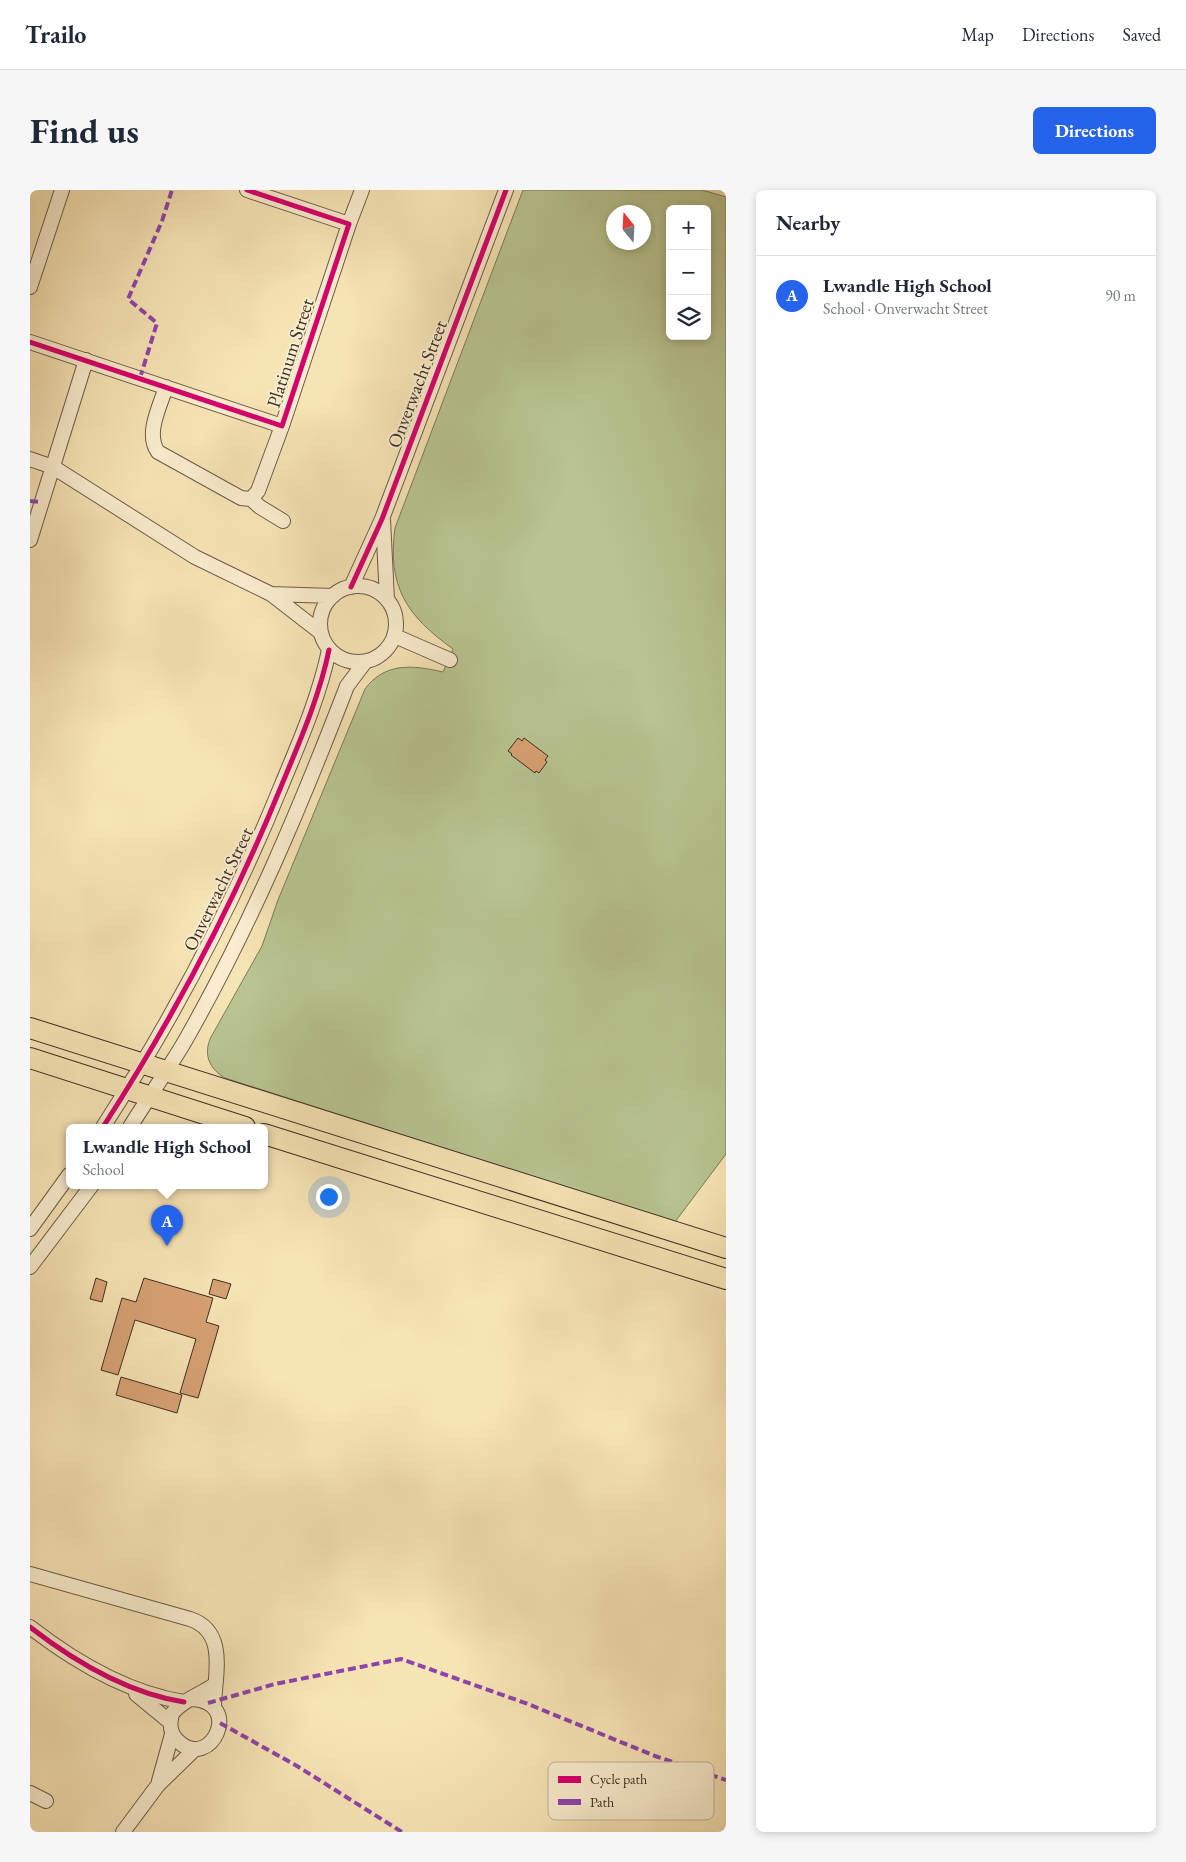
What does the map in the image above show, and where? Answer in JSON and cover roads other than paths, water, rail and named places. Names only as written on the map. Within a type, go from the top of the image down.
[{"type":"highway","points":[[30,1028],[726,1248]]},
{"type":"highway","points":[[30,1058],[235,1124]]},
{"type":"highway","points":[[268,1135],[726,1279]]},
{"type":"street","points":[[30,287],[62,190]]},
{"type":"street","points":[[247,190],[349,224]]},
{"type":"street","name":"Platinum Street","points":[[30,342],[282,426],[362,190]]},
{"type":"street","name":"Onverwacht Street","points":[[351,587],[382,519],[506,190]]},
{"type":"street","points":[[30,540],[86,360]]},
{"type":"street","points":[[166,387],[152,435],[153,445],[158,452],[241,498],[251,498],[258,491],[282,426]]},
{"type":"street","points":[[30,459],[53,467],[195,557],[271,594],[320,632],[329,650],[346,661],[365,662],[384,653],[395,636],[396,617],[387,599],[382,519]]},
{"type":"street","points":[[251,498],[260,507],[283,521]]},
{"type":"street","points":[[271,594],[333,596],[351,587],[371,588],[387,599]]},
{"type":"street","points":[[320,632],[322,612],[333,596]]},
{"type":"street","points":[[395,636],[450,660]]},
{"type":"street","name":"Onverwacht Street","points":[[104,1124],[181,999],[256,848],[302,737],[324,676],[329,650]]},
{"type":"street","name":"Onverwacht Street","points":[[132,1124],[184,1042],[245,926],[277,860],[347,686],[365,662]]},
{"type":"street","points":[[30,1229],[66,1180]]},
{"type":"street","points":[[30,1267],[89,1189]]},
{"type":"street","points":[[30,1574],[198,1622],[209,1631],[216,1643],[214,1708],[218,1715],[219,1731],[210,1744],[195,1749],[158,1785],[123,1832]]},
{"type":"street","points":[[30,1627],[73,1656],[128,1687],[153,1696],[188,1701],[200,1700],[214,1708]]},
{"type":"street","points":[[158,1785],[171,1728],[172,1714],[188,1701],[214,1685]]},
{"type":"street","points":[[128,1687],[171,1728],[180,1744],[195,1749]]},
{"type":"street","points":[[30,1793],[46,1801]]},
{"type":"place","name":"Lwandle High School","points":[[167,1246]]}]
